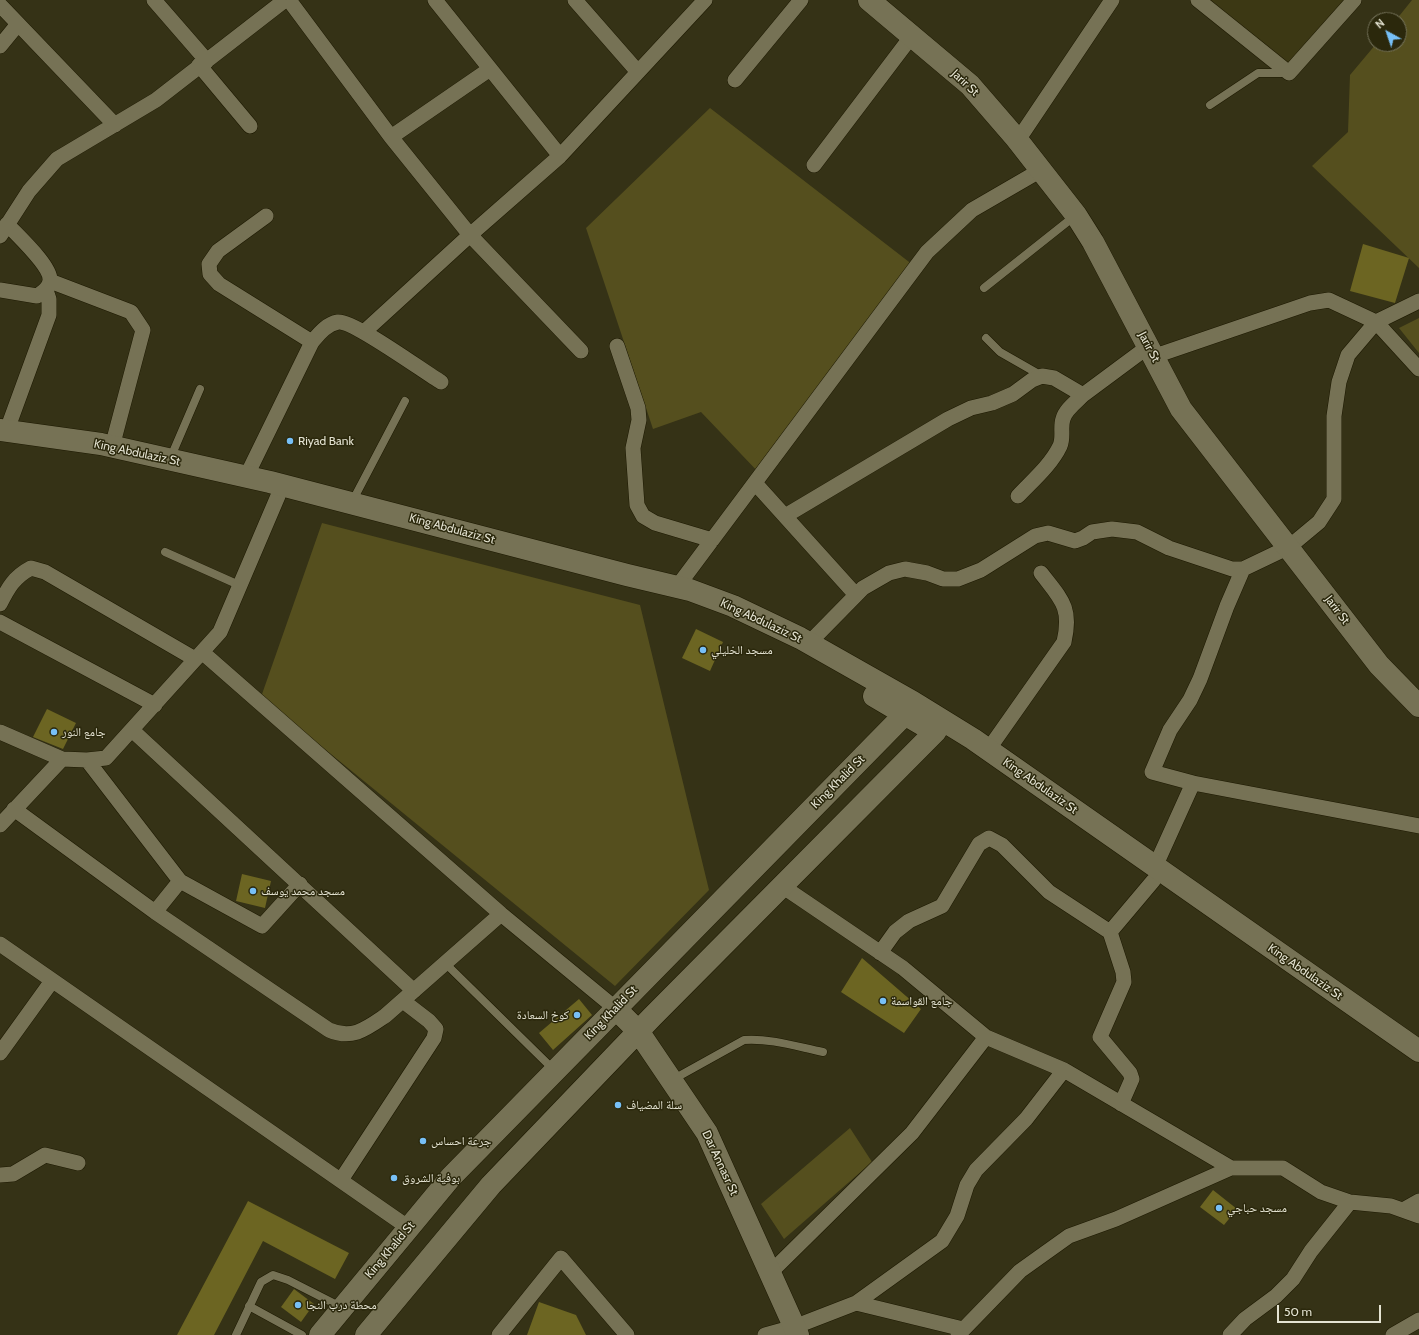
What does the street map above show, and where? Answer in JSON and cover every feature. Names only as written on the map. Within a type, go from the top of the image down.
[{"type":"street","points":[[154,0],[250,126]]},
{"type":"street","points":[[2,435],[49,315],[48,269],[4,230],[29,191],[57,159],[156,100],[285,0]]},
{"type":"street","points":[[288,0],[391,137],[470,235],[580,351]]},
{"type":"street","points":[[435,0],[560,156]]},
{"type":"street","points":[[574,0],[638,72]]},
{"type":"street","points":[[364,332],[470,235],[560,156],[705,0]]},
{"type":"street","points":[[735,80],[801,0]]},
{"type":"street","name":"Jarir St","points":[[869,0],[911,37],[970,85],[1018,140],[1076,215],[1093,242],[1152,351],[1181,409],[1379,665],[1419,706]]},
{"type":"street","points":[[1018,140],[1112,0]]},
{"type":"street","points":[[1198,0],[1289,73],[1354,0]]},
{"type":"street","points":[[0,5],[115,125]]},
{"type":"street","points":[[0,46],[18,24]]},
{"type":"street","points":[[814,165],[911,37]]},
{"type":"street","points":[[391,137],[490,69]]},
{"type":"street","points":[[677,587],[927,252],[972,210],[1040,170]]},
{"type":"street","points":[[266,216],[218,251],[209,264],[210,274],[219,284],[312,342]]},
{"type":"street","points":[[0,290],[37,296],[48,285]]},
{"type":"street","points":[[48,285],[131,312],[143,330],[112,446]]},
{"type":"street","points":[[1018,496],[1056,452],[1060,445],[1063,431],[1062,420],[1065,414],[1082,395],[1152,351],[1310,302],[1329,300],[1376,322],[1419,369]]},
{"type":"street","points":[[809,643],[863,588],[889,573],[905,569],[927,573],[943,579],[958,579],[981,570],[1035,536],[1048,533],[1074,541],[1083,538],[1092,532],[1112,529],[1136,532],[1169,548],[1232,569],[1243,569],[1288,547],[1319,522],[1334,499],[1334,416],[1339,382],[1348,355],[1376,322],[1419,301]]},
{"type":"street","points":[[246,477],[312,342],[322,330],[338,322],[349,324],[364,332],[441,382]]},
{"type":"street","points":[[617,346],[638,408],[639,420],[633,448],[637,505],[643,516],[655,523],[712,540]]},
{"type":"street","points":[[785,516],[948,419],[971,408],[992,403],[1014,394],[1032,380],[1042,376],[1054,378],[1082,395]]},
{"type":"street","name":"King Abdulaziz St","points":[[2,435],[112,446],[246,477],[351,502],[690,590],[733,606],[809,643],[939,726],[1154,874],[1417,1050]]},
{"type":"street","name":"King Abdulaziz St","points":[[2,435],[28,445],[93,454],[278,496],[687,602],[727,617],[909,708]]},
{"type":"street","points":[[755,483],[856,595]]},
{"type":"street","points":[[0,732],[62,758],[87,760],[106,758],[220,632],[278,496]]},
{"type":"street","points":[[0,604],[7,590],[19,574],[31,568],[46,572],[199,656],[501,914],[616,1008]]},
{"type":"street","points":[[1243,569],[1227,606],[1200,679],[1190,700],[1170,730],[1152,772],[1193,783],[1419,826]]},
{"type":"street","points":[[988,750],[1064,642],[1068,625],[1066,610],[1041,573]]},
{"type":"street","points":[[0,622],[155,705]]},
{"type":"street","name":"King Khalid St","points":[[320,1335],[451,1177],[909,708]]},
{"type":"street","points":[[366,1335],[491,1185],[638,1031],[939,726]]},
{"type":"street","name":"King Abdulaziz St","points":[[939,726],[988,750],[1154,874]]},
{"type":"street","points":[[132,730],[300,884],[409,996],[436,1029],[434,1038],[340,1180]]},
{"type":"street","points":[[0,824],[62,758]]},
{"type":"street","points":[[87,760],[180,881],[262,926],[300,884]]},
{"type":"street","points":[[1110,932],[1154,874],[1193,783]]},
{"type":"street","points":[[14,809],[155,912],[329,1030],[339,1034],[351,1034],[366,1029],[385,1016],[446,964],[501,914]]},
{"type":"street","points":[[880,953],[895,932],[909,921],[942,906],[979,844],[989,838],[1002,845],[1049,892],[1110,932],[1123,972],[1124,982],[1100,1037],[1130,1073],[1132,1079],[1121,1104]]},
{"type":"street","points":[[155,912],[180,881]]},
{"type":"street","points":[[782,886],[903,968],[986,1036],[1064,1070],[1231,1168]]},
{"type":"street","points":[[0,944],[409,1228]]},
{"type":"street","points":[[0,1053],[52,981]]},
{"type":"street","name":"Dar Annasr St","points":[[616,1008],[638,1031],[707,1133],[796,1331]]},
{"type":"street","points":[[770,1273],[912,1133],[986,1036]]},
{"type":"street","points":[[765,1335],[796,1331],[856,1303],[942,1241],[957,1216],[967,1185],[976,1170],[1026,1119],[1064,1070]]},
{"type":"street","points":[[0,1175],[13,1174],[45,1155],[78,1163]]},
{"type":"street","points":[[856,1303],[960,1332],[1020,1271],[1069,1236],[1116,1218],[1231,1168],[1283,1168],[1321,1192],[1350,1202],[1391,1206],[1419,1216]]},
{"type":"street","points":[[1403,1210],[1419,1201]]},
{"type":"street","points":[[1230,1335],[1245,1319],[1276,1296],[1293,1279],[1312,1251],[1350,1202]]},
{"type":"street","points":[[499,1335],[561,1258],[627,1335]]},
{"type":"street","points":[[1393,1335],[1419,1320]]},
{"type":"lane","points":[[1210,105],[1258,73],[1289,73]]},
{"type":"lane","points":[[984,288],[1076,215]]},
{"type":"lane","points":[[986,338],[1000,352],[1042,376]]},
{"type":"lane","points":[[170,460],[200,389]]},
{"type":"lane","points":[[351,502],[405,401]]},
{"type":"lane","points":[[165,552],[239,586]]},
{"type":"lane","points":[[446,964],[554,1070]]},
{"type":"lane","points":[[672,1080],[744,1040],[753,1039],[823,1052]]},
{"type":"lane","points":[[236,1335],[261,1282],[274,1275],[288,1280],[342,1308]]},
{"type":"lane","points":[[249,1306],[302,1335]]},
{"type":"shaded area","points":[[1211,0],[1348,0],[1290,65]]},
{"type":"shaded area","points":[[1412,0],[1419,0],[1419,268],[1312,166],[1348,132],[1350,75],[1369,52],[1407,52],[1407,12],[1402,12]]},
{"type":"shaded area","points":[[710,108],[913,265],[761,475],[701,412],[653,429],[586,228]]},
{"type":"shaded area","points":[[1419,318],[1419,353],[1399,328]]},
{"type":"shaded area","points":[[322,523],[640,605],[709,890],[615,986],[261,697]]},
{"type":"shaded area","points":[[850,1128],[872,1162],[784,1239],[761,1204]]},
{"type":"building","points":[[1363,244],[1409,258],[1395,303],[1350,291]]},
{"type":"building","name":"مسجد الخليلي","points":[[696,629],[723,642],[710,671],[682,658]]},
{"type":"building","name":"جامع النور","points":[[47,709],[76,723],[63,749],[33,737]]},
{"type":"building","name":"مسجد محمد يوسف","points":[[242,874],[271,881],[265,908],[236,901]]},
{"type":"building","name":"جامع القواسمة","points":[[862,958],[921,1009],[904,1033],[841,992]]},
{"type":"building","points":[[579,999],[592,1015],[553,1050],[539,1033]]},
{"type":"building","name":"مسجد حباجي","points":[[1213,1190],[1237,1209],[1224,1225],[1200,1207]]},
{"type":"building","points":[[248,1201],[349,1253],[335,1279],[263,1241],[214,1335],[177,1335]]},
{"type":"building","name":"محطة درب النجا","points":[[294,1289],[314,1304],[301,1322],[281,1307]]},
{"type":"building","points":[[539,1302],[576,1315],[586,1335],[527,1335]]},
{"type":"place","name":"Riyad Bank","points":[[290,441]]},
{"type":"place","name":"مسجد الخليلي","points":[[703,650]]},
{"type":"place","name":"جامع النور","points":[[54,732]]},
{"type":"place","name":"مسجد محمد يوسف","points":[[253,891]]},
{"type":"place","name":"جامع القواسمة","points":[[883,1001]]},
{"type":"place","name":"كوخ السعادة","points":[[577,1015]]},
{"type":"place","name":"سلة المضياف","points":[[618,1105]]},
{"type":"place","name":"جرعة احساس","points":[[423,1141]]},
{"type":"place","name":"بوفية الشروق","points":[[394,1178]]},
{"type":"place","name":"مسجد حباجي","points":[[1219,1208]]},
{"type":"place","name":"محطة درب النجا","points":[[298,1305]]}]
